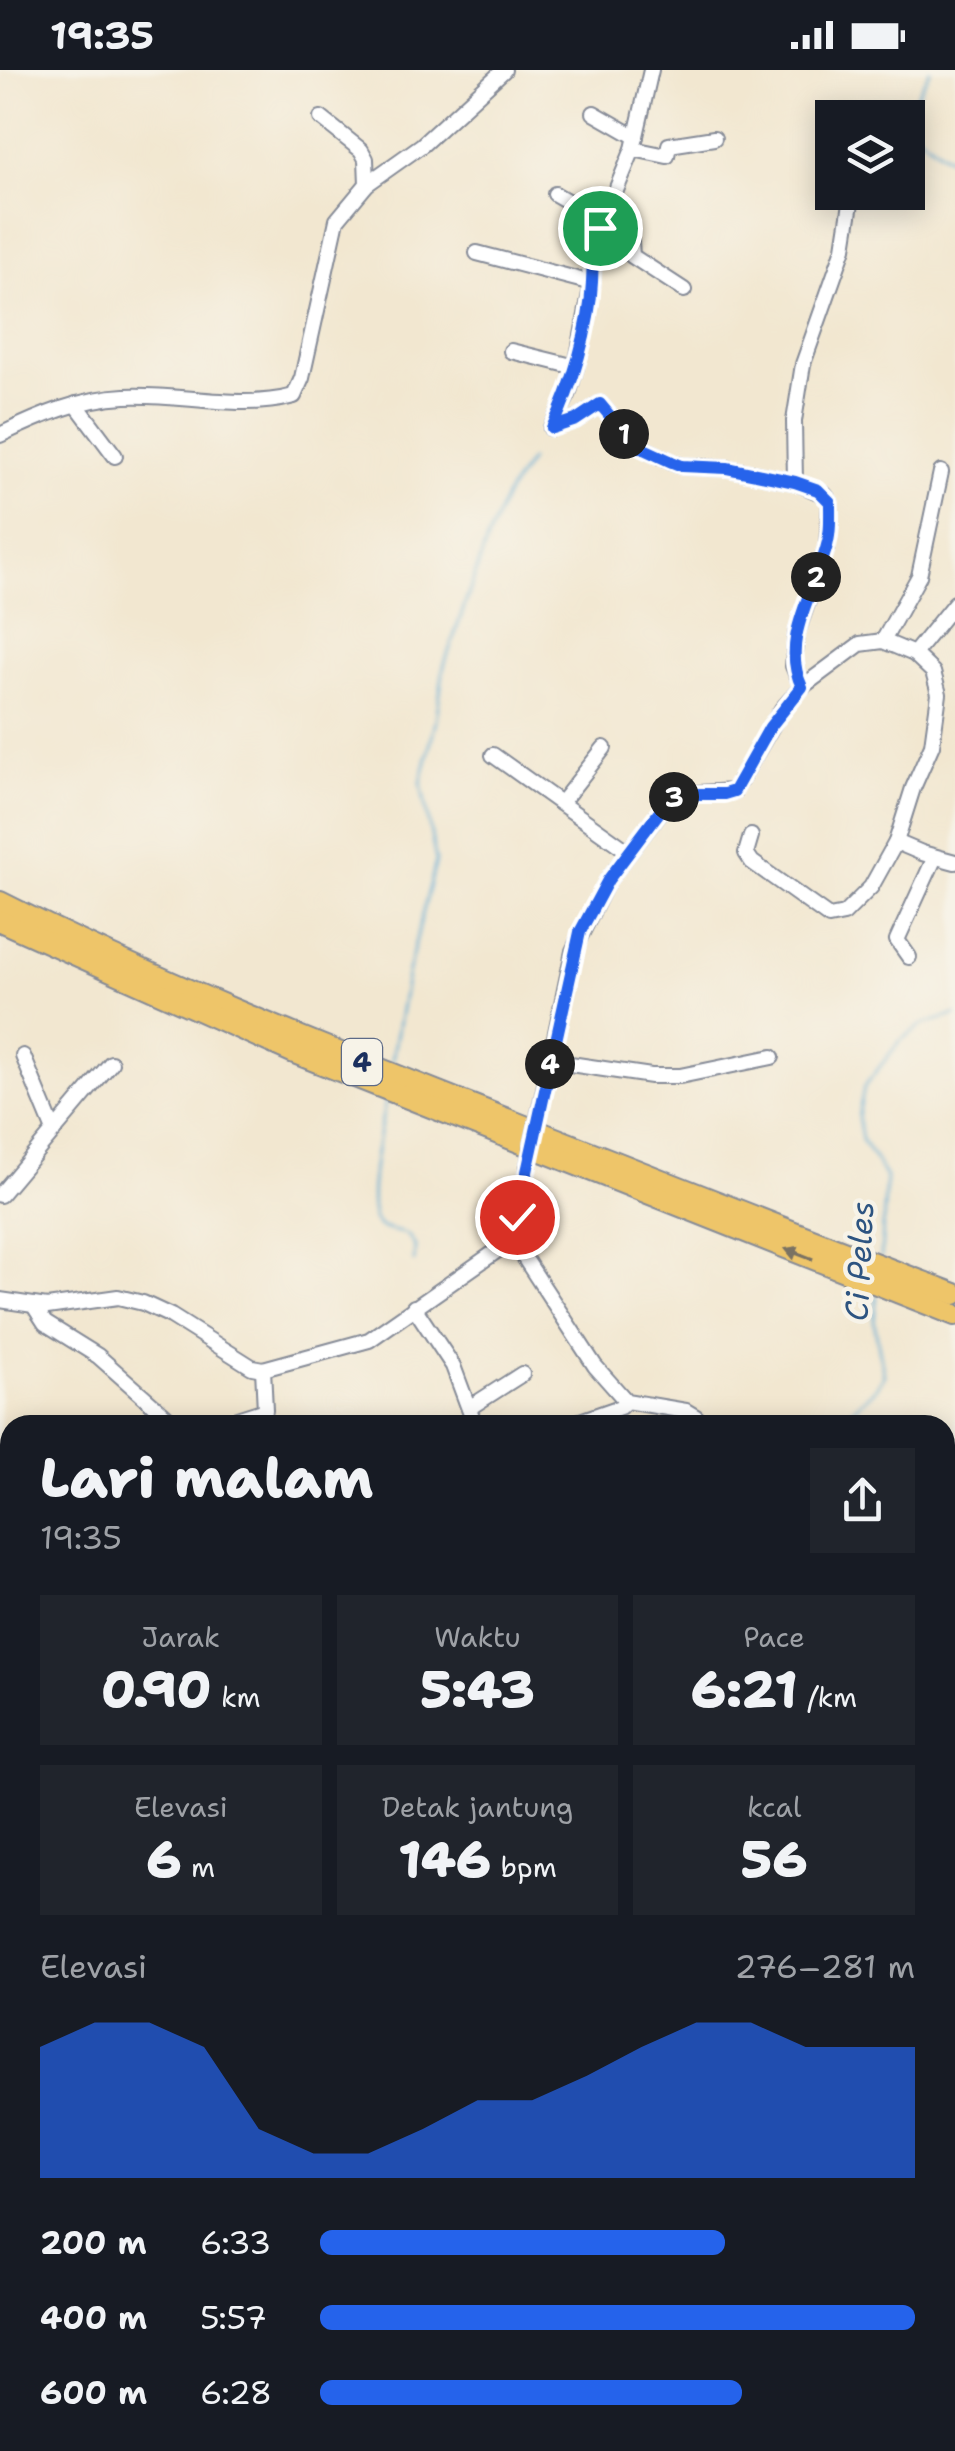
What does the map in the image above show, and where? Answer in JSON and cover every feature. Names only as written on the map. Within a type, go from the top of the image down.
[{"type":"highway","name":"4","points":[[0,902],[63,934],[297,1036],[955,1315]]},
{"type":"highway","name":"4","points":[[0,921],[292,1052],[594,1170],[955,1294]]},
{"type":"street","points":[[0,435],[76,404],[124,396],[254,400],[294,396],[302,378],[337,220],[368,184],[422,145],[504,70]]},
{"type":"street","points":[[651,70],[634,143],[593,246],[592,283],[576,366],[568,395],[552,428],[576,420],[600,404],[633,444],[672,462],[795,482],[818,490],[830,502],[828,546],[796,636],[794,666],[802,687]]},
{"type":"street","points":[[594,113],[634,143],[667,156],[668,145],[714,138]]},
{"type":"street","points":[[321,118],[361,150],[366,159],[368,184]]},
{"type":"street","points":[[555,194],[605,220],[629,238],[632,256],[684,290]]},
{"type":"street","points":[[795,482],[794,421],[803,364],[844,248],[850,210]]},
{"type":"street","points":[[478,254],[592,283]]},
{"type":"street","points":[[511,351],[576,366]]},
{"type":"street","points":[[76,404],[115,456]]},
{"type":"street","points":[[884,641],[919,576],[941,472]]},
{"type":"street","points":[[914,654],[955,603]]},
{"type":"street","points":[[0,1300],[34,1306],[130,1298],[170,1316],[252,1367],[263,1369],[370,1340],[508,1243],[517,1217],[577,939],[608,880],[671,798],[680,794],[724,794],[737,788],[770,727],[802,687],[860,644],[884,641],[914,654],[933,672],[939,694],[932,745],[896,842],[871,886],[844,914],[832,918],[748,858],[751,836]]},
{"type":"street","points":[[562,803],[604,748]]},
{"type":"street","points":[[493,756],[629,852]]},
{"type":"street","points":[[896,842],[955,862]]},
{"type":"street","points":[[909,957],[896,940],[936,857]]},
{"type":"street","points":[[23,1056],[54,1132]]},
{"type":"street","points":[[550,1061],[651,1076],[680,1076],[772,1057]]},
{"type":"street","points":[[0,1195],[111,1063]]},
{"type":"street","points":[[508,1243],[518,1248],[595,1366],[626,1400],[693,1415]]},
{"type":"street","points":[[34,1306],[45,1323],[98,1356],[165,1415]]},
{"type":"street","points":[[414,1307],[452,1366],[472,1415]]},
{"type":"street","points":[[249,1415],[265,1410],[263,1369]]},
{"type":"street","points":[[469,1408],[522,1374]]},
{"type":"street","points":[[596,1415],[626,1400]]},
{"type":"waterway","name":"Ci Peles","points":[[914,100],[930,70]]},
{"type":"waterway","name":"Ci Peles","points":[[925,140],[947,157],[955,158]]},
{"type":"waterway","points":[[391,1066],[407,975],[436,861],[421,783],[444,666],[487,540],[505,497],[530,460]]},
{"type":"waterway","name":"Ci Peles","points":[[881,1257],[886,1177],[862,1140],[858,1117],[864,1087],[900,1041],[922,1025],[955,1015]]},
{"type":"waterway","points":[[386,1098],[372,1184],[373,1216],[381,1227],[408,1235],[415,1246],[414,1262]]},
{"type":"waterway","name":"Ci Peles","points":[[847,1415],[884,1376],[874,1321],[877,1295]]},
{"type":"route","points":[[517,1217],[580,932],[608,880],[661,807],[680,794],[734,791],[770,727],[802,687],[794,666],[796,636],[828,546],[831,526],[830,502],[818,490],[727,468],[682,466],[633,444],[600,404],[576,420],[552,428],[568,395],[576,366],[592,283],[590,260],[600,228]]}]
